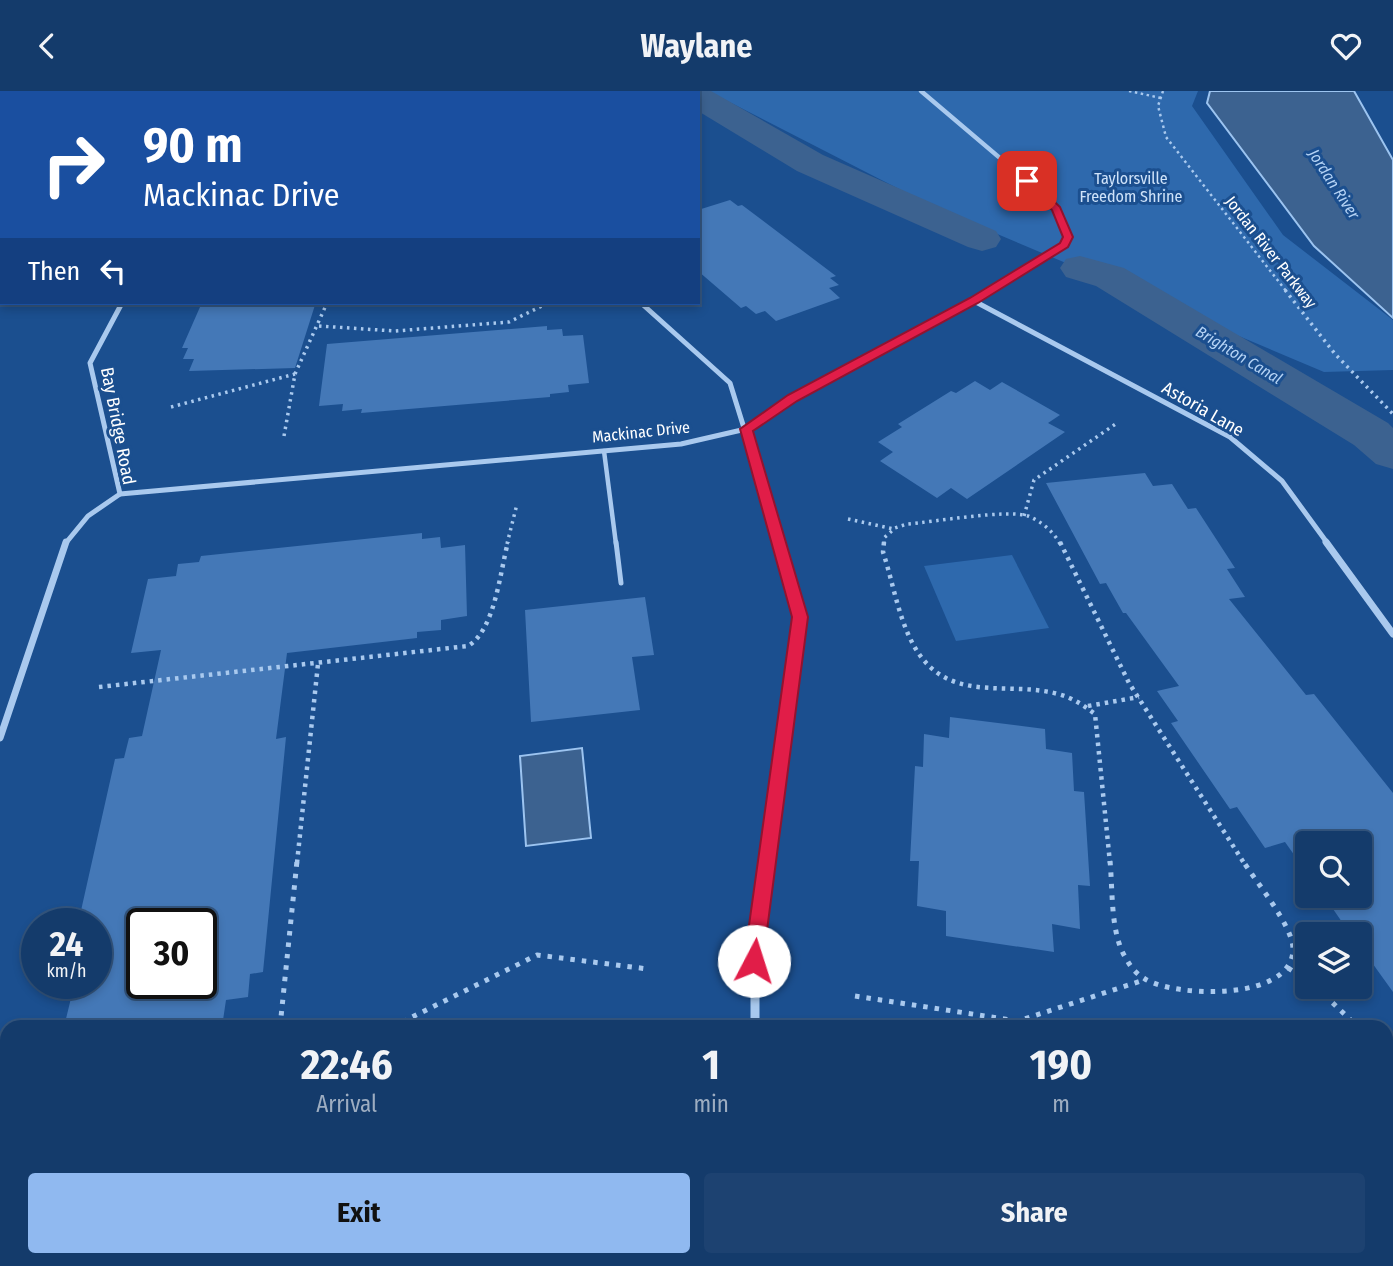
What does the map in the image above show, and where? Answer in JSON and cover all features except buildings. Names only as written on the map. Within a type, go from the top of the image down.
[{"type":"street","name":"Mackinac Drive","points":[[120,494],[681,444],[746,429],[793,398],[974,301],[1064,245],[1068,237],[1056,209],[1047,198],[921,91]]},
{"type":"street","name":"Astoria Lane","points":[[974,301],[1230,437],[1282,481],[1393,634]]},
{"type":"street","name":"Bay Bridge Road","points":[[0,738],[64,546],[74,527],[86,515],[120,494],[90,363],[121,305]]},
{"type":"street","points":[[643,305],[730,383],[746,429],[800,617],[755,942],[755,1020]]},
{"type":"lane","points":[[604,451],[621,583]]},
{"type":"path","points":[[1129,91],[1161,98]]},
{"type":"path","name":"Jordan River Parkway","points":[[1163,91],[1158,106],[1166,137],[1335,354],[1393,414]]},
{"type":"path","points":[[284,436],[295,374],[326,305]]},
{"type":"path","points":[[319,326],[395,331],[509,322],[544,305]]},
{"type":"path","points":[[171,407],[295,374]]},
{"type":"path","points":[[1024,516],[1034,480],[1117,423]]},
{"type":"path","points":[[99,687],[458,649],[478,641],[487,626],[517,504]]},
{"type":"path","points":[[848,519],[894,529],[918,523],[1006,515],[1024,516],[1055,533],[1139,697],[1280,914],[1295,948],[1288,968],[1280,977],[1269,982],[1200,993],[1164,988],[1145,979],[1132,968],[1119,946],[1095,714],[1088,706],[1057,694],[998,691],[961,685],[934,671],[918,652],[883,552],[884,538],[894,529]]},
{"type":"path","points":[[281,1020],[318,664]]},
{"type":"path","points":[[1088,706],[1139,697]]},
{"type":"path","points":[[406,1020],[537,955],[648,969]]},
{"type":"path","points":[[1288,968],[1295,972]]},
{"type":"path","points":[[1021,1020],[1145,979]]},
{"type":"path","points":[[855,996],[1011,1020]]},
{"type":"path","points":[[1329,999],[1351,1020]]},
{"type":"green space","name":"Taylorsville Freedom Shrine","points":[[708,91],[1198,91],[1192,106],[1283,235],[1393,320],[1393,370],[1324,372],[938,209]]},
{"type":"green space","points":[[1012,555],[1049,628],[956,641],[924,566]]},
{"type":"water","name":"Jordan River","points":[[1210,91],[1354,91],[1393,160],[1393,318],[1314,246],[1207,103]]},
{"type":"water","points":[[582,748],[591,838],[526,846],[520,756]]},
{"type":"waterway","name":"Brighton Canal","points":[[700,98],[810,163],[982,239]]},
{"type":"waterway","name":"Brighton Canal","points":[[1080,268],[1110,277],[1371,434],[1393,453]]},
{"type":"route","points":[[754,961],[800,617],[746,429],[793,398],[974,301],[1064,245],[1068,237],[1056,209],[1027,181]]}]
